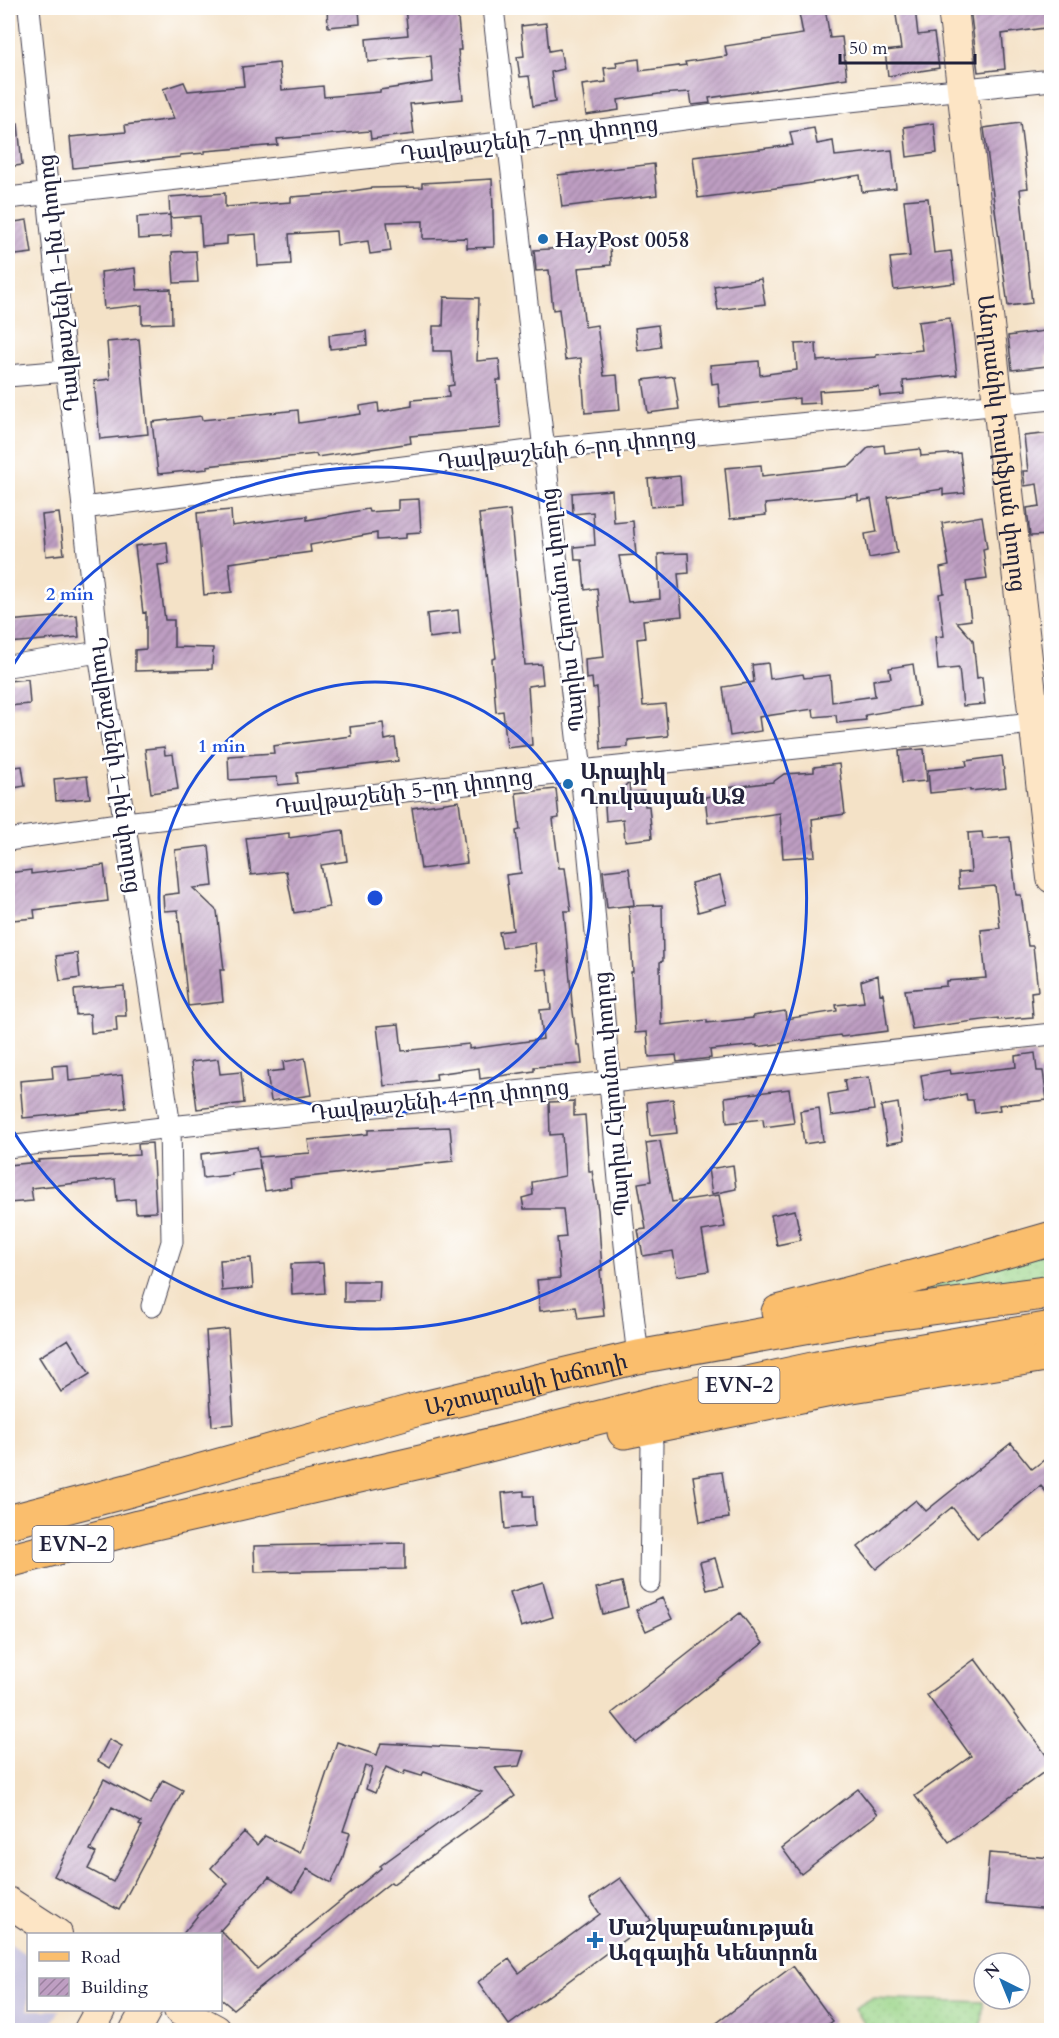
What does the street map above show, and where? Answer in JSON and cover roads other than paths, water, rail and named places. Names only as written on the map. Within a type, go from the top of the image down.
[{"type":"main road","points":[[650,1355],[754,1319],[1052,1238]]},
{"type":"main road","name":"Աշտարակի խճուղի","points":[[8,1522],[419,1409],[650,1355],[855,1318],[1052,1292]]},
{"type":"main road","name":"EVN-2","points":[[8,1561],[138,1527],[429,1460],[664,1401],[817,1368],[1052,1328]]},
{"type":"main road","points":[[429,1460],[643,1429],[840,1388],[1052,1354]]},
{"type":"main road","points":[[127,1491],[138,1527]]},
{"type":"street","name":"Դավթաշենի 1-ին փողոց","points":[[29,8],[66,371],[99,652],[170,1127],[172,1242],[152,1306]]},
{"type":"street","name":"Պարիս Հերունու փողոց","points":[[493,8],[581,771],[625,1245],[650,1355]]},
{"type":"street","name":"Անդրանիկ Իոսիֆյան փողոց","points":[[953,8],[998,405],[1043,722],[1052,878]]},
{"type":"street","name":"Դավթաշենի 7-րդ փողոց","points":[[8,198],[509,142],[715,115],[1052,80]]},
{"type":"street","points":[[8,376],[66,371]]},
{"type":"street","name":"Դավթաշենի 6-րդ փողոց","points":[[83,508],[544,449],[1052,399]]},
{"type":"street","points":[[8,666],[99,652]]},
{"type":"street","name":"Դավթաշենի 5-րդ փողոց","points":[[8,840],[125,823],[581,771],[1043,722]]},
{"type":"street","name":"Դավթաշենի 4-րդ փողոց","points":[[8,1147],[170,1127],[1052,1034]]},
{"type":"street","points":[[643,1429],[652,1444],[650,1582]]},
{"type":"street","points":[[8,1902],[54,1933]]},
{"type":"street","points":[[89,2031],[99,2011]]},
{"type":"street","points":[[135,2031],[145,2011]]},
{"type":"street","points":[[181,2011],[216,2031]]},
{"type":"place","name":"HayPost 0058","points":[[543,239]]},
{"type":"place","name":"Արայիկ Ղուկասյան ԱՁ","points":[[568,784]]},
{"type":"place","name":"Մաշկաբանության Ազգային Կենտրոն","points":[[595,1940]]}]
